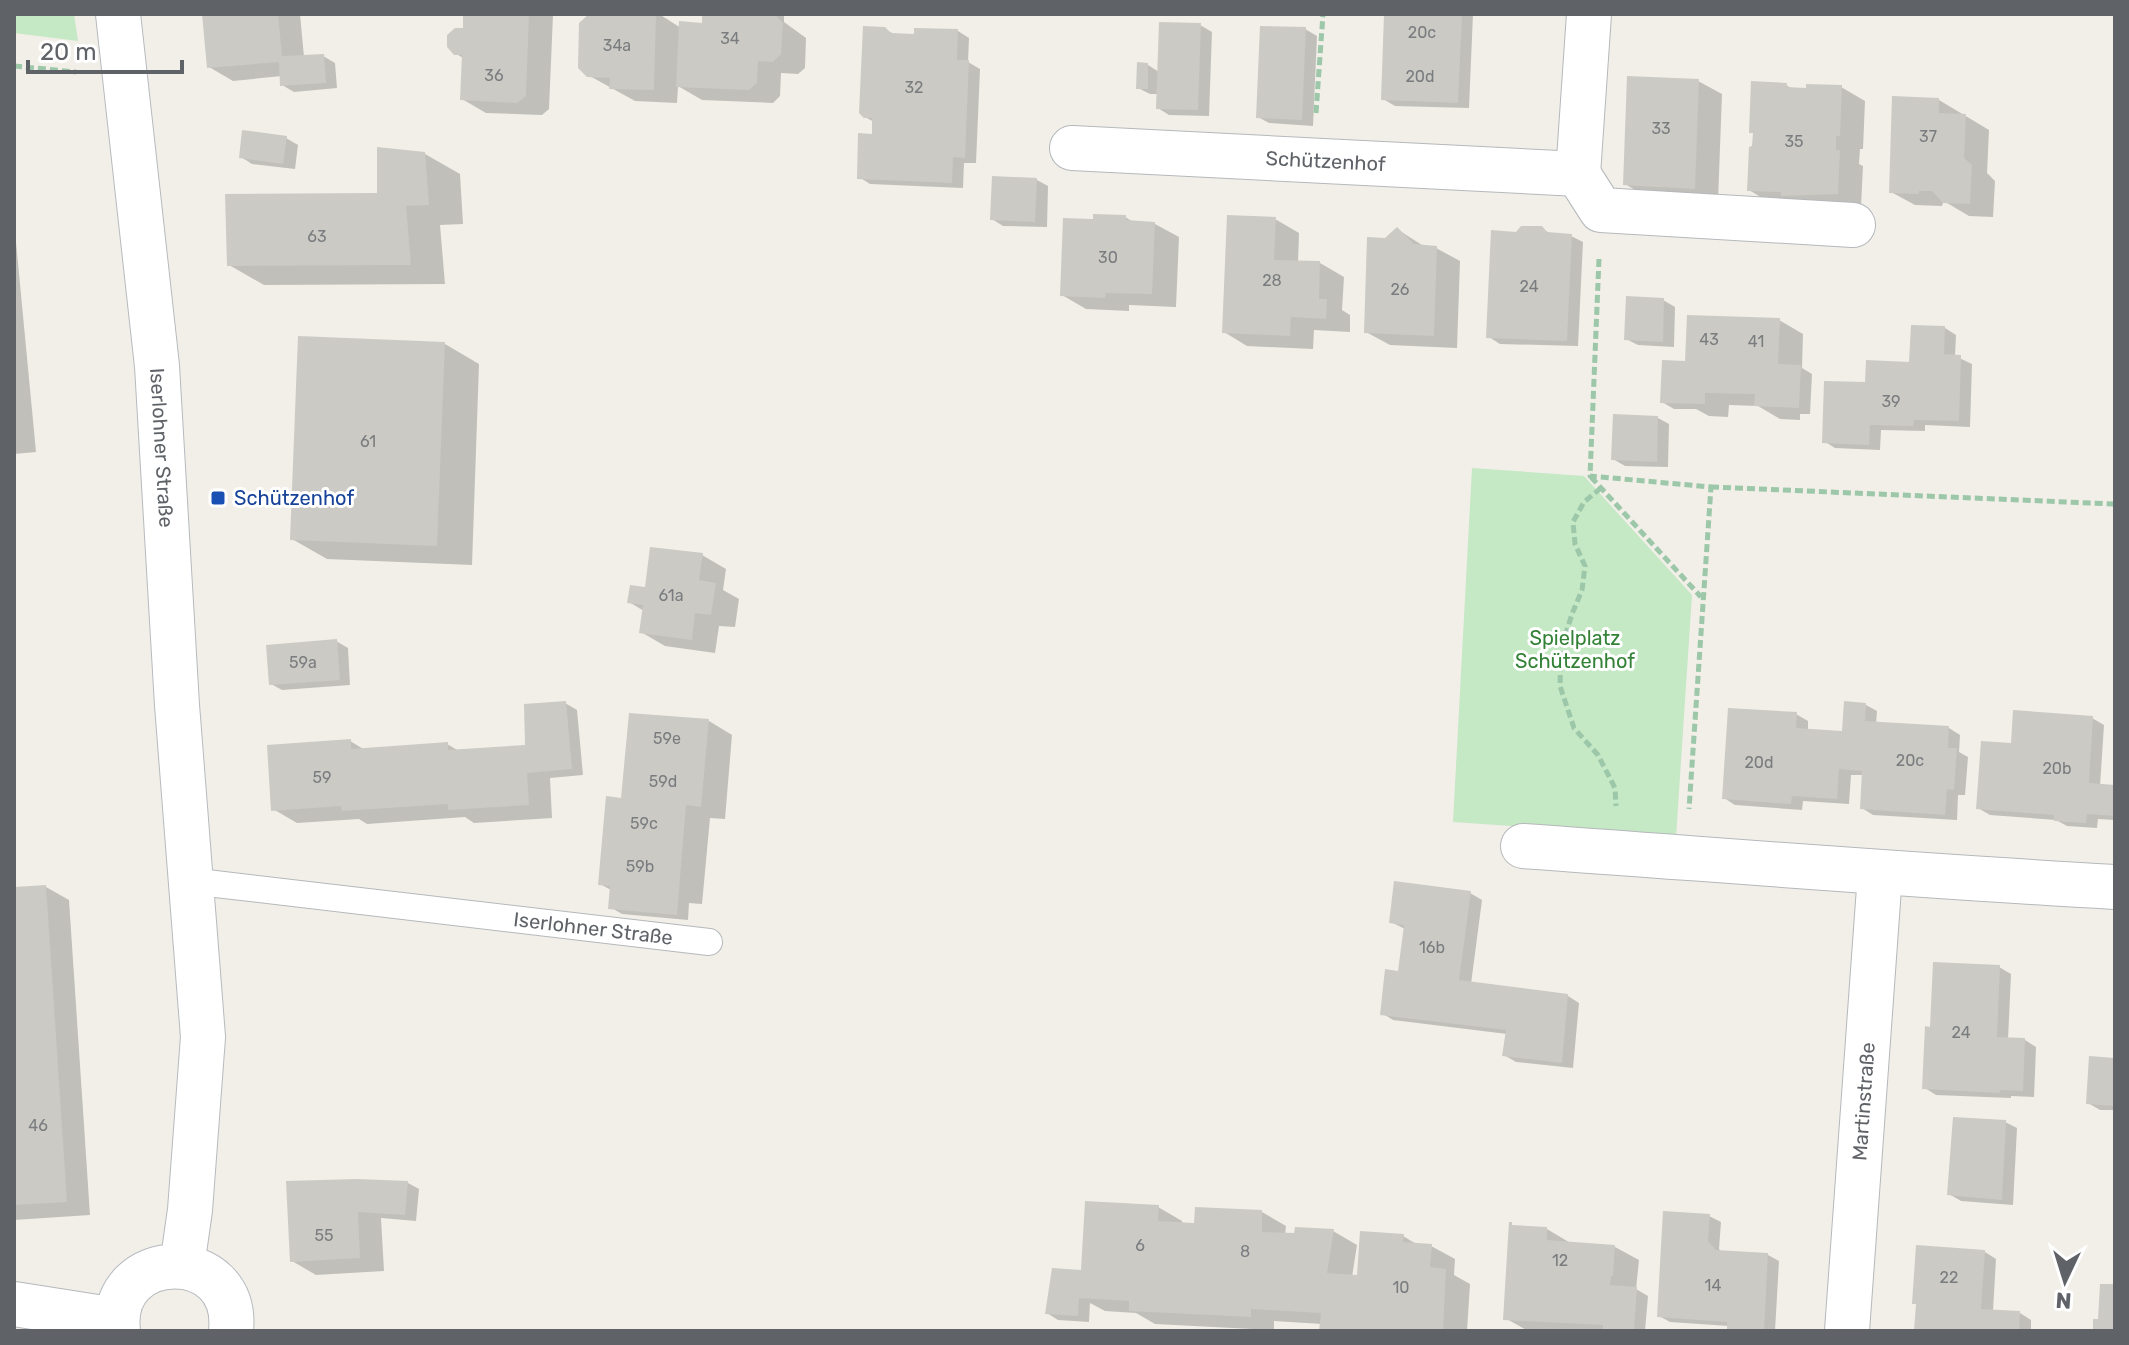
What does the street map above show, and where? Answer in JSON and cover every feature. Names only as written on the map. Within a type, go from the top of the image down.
[{"type":"street","name":"Iserlohner Straße","points":[[118,14],[157,366],[163,502],[203,1037],[190,1210],[182,1266]]},
{"type":"street","points":[[1589,14],[1578,174],[1601,210],[1853,225]]},
{"type":"street","name":"Schützenhof","points":[[1072,148],[1578,174]]},
{"type":"street","points":[[1523,846],[1880,874],[2115,887]]},
{"type":"street","name":"Martinstraße","points":[[1847,1331],[1880,874]]},
{"type":"street","points":[[14,1304],[117,1326],[121,1301],[130,1285],[145,1273],[163,1266],[182,1266],[201,1271],[216,1283],[227,1300],[233,1318],[231,1331]]},
{"type":"lane","name":"Iserlohner Straße","points":[[190,881],[709,942]]},
{"type":"path","points":[[1313,159],[1323,14]]},
{"type":"path","points":[[14,66],[124,77]]},
{"type":"path","points":[[1601,210],[1590,476],[1702,597]]},
{"type":"path","points":[[1590,476],[1711,487],[2115,504]]},
{"type":"path","points":[[1686,857],[1711,487]]},
{"type":"path","points":[[1601,488],[1584,502],[1573,522],[1575,544],[1585,566],[1582,590],[1561,650],[1560,686],[1574,728],[1598,755],[1615,788],[1616,812]]},
{"type":"green space","points":[[14,14],[74,14],[78,41],[14,33]]},
{"type":"green space","name":"Spielplatz Schützenhof","points":[[1472,468],[1584,476],[1692,595],[1676,837],[1453,822]]},
{"type":"building","points":[[202,14],[278,14],[282,56],[324,54],[326,83],[280,86],[279,62],[207,68]]},
{"type":"building","points":[[463,14],[529,14],[526,96],[517,103],[460,100],[462,55],[454,55],[447,47],[447,35],[455,28],[463,28]]},
{"type":"building","points":[[589,14],[656,14],[654,90],[609,89],[610,78],[587,77],[578,68],[579,23]]},
{"type":"building","points":[[702,14],[775,15],[783,23],[781,54],[773,62],[758,61],[757,83],[749,90],[676,87],[679,21],[702,23]]},
{"type":"building","points":[[1384,14],[1462,14],[1458,103],[1381,100]]},
{"type":"building","points":[[1159,22],[1201,23],[1198,110],[1156,109]]},
{"type":"building","points":[[863,26],[885,27],[891,33],[914,34],[914,28],[958,29],[957,60],[969,60],[965,158],[953,157],[952,183],[857,179],[858,133],[872,134],[872,118],[864,118],[859,113]]},
{"type":"building","points":[[1260,26],[1306,27],[1302,120],[1256,118]]},
{"type":"building","points":[[1137,62],[1148,63],[1148,89],[1136,89]]},
{"type":"building","points":[[1627,76],[1699,79],[1695,189],[1623,185]]},
{"type":"building","points":[[1751,81],[1787,83],[1786,87],[1806,88],[1806,84],[1842,85],[1840,136],[1836,136],[1836,150],[1840,150],[1838,194],[1781,196],[1781,192],[1747,191],[1749,147],[1752,146],[1753,133],[1749,133]]},
{"type":"building","points":[[1892,96],[1939,98],[1939,113],[1966,114],[1964,158],[1972,165],[1970,204],[1943,203],[1932,191],[1889,193]]},
{"type":"building","points":[[242,130],[287,136],[283,164],[239,158]]},
{"type":"building","points":[[377,147],[425,152],[429,205],[406,206],[411,265],[227,266],[225,194],[377,193]]},
{"type":"building","points":[[992,176],[1037,178],[1035,222],[990,220]]},
{"type":"building","points":[[1093,214],[1126,215],[1126,220],[1155,222],[1152,294],[1106,293],[1105,298],[1060,296],[1063,218],[1093,219]]},
{"type":"building","points":[[1227,215],[1276,217],[1274,260],[1320,261],[1319,299],[1327,299],[1326,319],[1291,317],[1290,336],[1222,333]]},
{"type":"building","points":[[1521,226],[1542,226],[1547,232],[1572,234],[1567,341],[1486,338],[1491,230],[1516,232]]},
{"type":"building","points":[[1397,227],[1414,244],[1437,246],[1434,336],[1364,333],[1367,237],[1385,238]]},
{"type":"building","points":[[1626,296],[1664,298],[1663,342],[1624,340]]},
{"type":"building","points":[[1687,315],[1780,318],[1778,364],[1801,365],[1799,408],[1754,406],[1755,394],[1705,393],[1705,404],[1660,403],[1662,360],[1685,361]]},
{"type":"building","points":[[1911,325],[1945,326],[1944,354],[1961,355],[1959,421],[1914,420],[1913,426],[1870,425],[1869,445],[1822,443],[1824,381],[1865,382],[1866,360],[1909,362]]},
{"type":"building","points":[[298,336],[445,342],[437,546],[290,540]]},
{"type":"building","points":[[1613,414],[1658,416],[1657,462],[1611,460]]},
{"type":"building","points":[[650,547],[703,553],[699,580],[716,583],[711,615],[695,613],[692,640],[639,633],[643,605],[627,603],[630,585],[645,587]]},
{"type":"building","points":[[337,639],[340,680],[269,685],[266,645]]},
{"type":"building","points":[[566,701],[572,769],[527,773],[529,805],[448,810],[448,804],[342,811],[341,806],[271,811],[267,745],[351,739],[351,749],[448,742],[448,750],[525,745],[524,704]]},
{"type":"building","points":[[1844,701],[1866,703],[1865,721],[1949,726],[1948,748],[1957,748],[1954,790],[1947,789],[1945,815],[1860,809],[1862,771],[1839,769],[1837,799],[1792,796],[1791,804],[1722,799],[1728,708],[1797,712],[1796,728],[1842,731]]},
{"type":"building","points":[[2013,710],[2093,716],[2089,783],[2115,785],[2115,816],[2087,814],[2086,823],[2054,821],[2054,815],[1976,809],[1981,741],[2011,743]]},
{"type":"building","points":[[629,713],[709,719],[701,807],[686,805],[677,915],[608,909],[610,886],[598,885],[606,796],[621,798]]},
{"type":"building","points":[[1394,881],[1471,891],[1459,980],[1568,994],[1562,1063],[1502,1056],[1506,1030],[1380,1015],[1385,969],[1398,971],[1404,925],[1389,923]]},
{"type":"building","points":[[46,885],[67,1202],[14,1205],[14,887]]},
{"type":"building","points":[[1933,962],[2000,965],[1997,1037],[2025,1038],[2023,1091],[2000,1090],[2000,1093],[1922,1089],[1925,1026],[1930,1027]]},
{"type":"building","points":[[2089,1056],[2115,1058],[2115,1106],[2086,1104]]},
{"type":"building","points":[[1953,1117],[2006,1120],[2002,1200],[1947,1195]]},
{"type":"building","points":[[286,1181],[408,1181],[405,1215],[358,1212],[360,1258],[290,1262]]},
{"type":"building","points":[[1085,1201],[1159,1205],[1158,1221],[1194,1223],[1195,1207],[1262,1210],[1262,1232],[1294,1233],[1295,1227],[1334,1229],[1327,1273],[1357,1275],[1360,1231],[1404,1234],[1403,1242],[1432,1244],[1430,1267],[1446,1269],[1443,1331],[1319,1331],[1321,1313],[1251,1309],[1251,1317],[1129,1311],[1129,1301],[1079,1298],[1078,1316],[1045,1314],[1052,1268],[1081,1270]]},
{"type":"building","points":[[1663,1211],[1710,1214],[1708,1241],[1716,1250],[1768,1253],[1764,1331],[1727,1331],[1727,1322],[1657,1317]]},
{"type":"building","points":[[1509,1222],[1512,1225],[1547,1227],[1547,1240],[1615,1245],[1610,1285],[1637,1287],[1634,1331],[1603,1331],[1603,1325],[1503,1320]]},
{"type":"building","points":[[1916,1245],[1985,1250],[1981,1309],[2020,1311],[2019,1331],[1914,1331],[1916,1304],[1912,1304]]},
{"type":"building","points":[[2100,1284],[2115,1284],[2115,1331],[2093,1331],[2093,1319],[2098,1319]]},
{"type":"place","name":"Schützenhof","points":[[218,498]]}]
